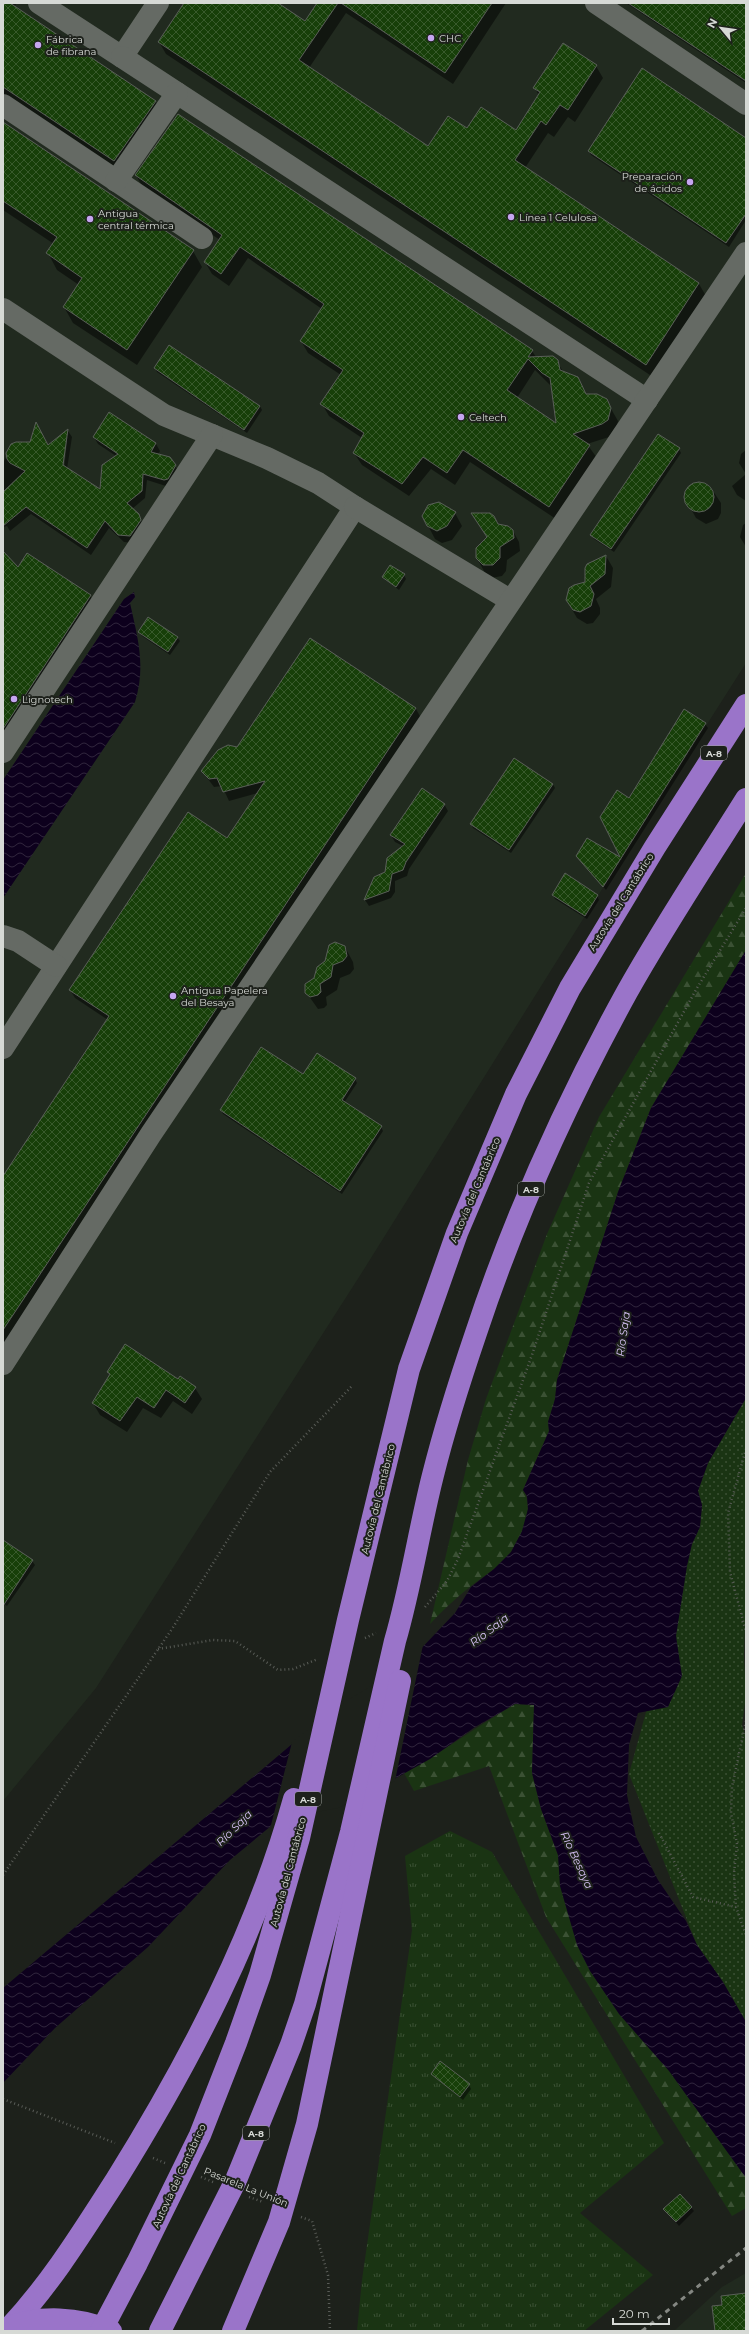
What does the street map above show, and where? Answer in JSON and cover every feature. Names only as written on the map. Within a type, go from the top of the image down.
[{"type":"highway","name":"Autovía del Cantábrico","points":[[101,2331],[137,2263],[200,2135],[234,2049],[260,1975],[299,1838],[348,1620],[409,1369],[438,1281],[496,1139],[537,1051],[570,988],[655,847],[746,705]]},
{"type":"highway","name":"A-8","points":[[160,2331],[216,2223],[254,2136],[337,1928],[424,1513],[445,1433],[488,1297],[528,1196],[572,1098],[628,990],[746,799]]},
{"type":"highway","points":[[6,2328],[36,2300],[52,2278],[141,2140],[188,2058],[232,1968],[278,1851],[330,1662],[348,1620]]},
{"type":"highway","points":[[240,2331],[266,2268],[310,2109],[337,1928]]},
{"type":"highway","points":[[233,2331],[265,2259],[284,2206]]},
{"type":"highway","points":[[6,2328],[42,2320],[75,2321],[111,2331]]},
{"type":"lane","points":[[39,3],[647,400]]},
{"type":"lane","points":[[122,57],[158,3]]},
{"type":"lane","points":[[596,3],[746,104]]},
{"type":"lane","points":[[116,181],[177,93]]},
{"type":"lane","points":[[3,105],[202,238]]},
{"type":"lane","points":[[3,1364],[151,1134],[510,600],[746,253]]},
{"type":"lane","points":[[3,309],[164,415],[318,483],[355,507],[510,600]]},
{"type":"lane","points":[[3,752],[212,435]]},
{"type":"lane","points":[[3,1048],[355,507]]},
{"type":"lane","points":[[3,936],[18,941],[56,966]]},
{"type":"path","points":[[424,1608],[430,1604],[448,1581],[458,1559],[532,1355],[589,1183],[697,988],[746,908]]},
{"type":"path","points":[[3,1875],[158,1649],[270,1472],[352,1386]]},
{"type":"path","points":[[746,1449],[728,1513],[730,1572],[746,1632]]},
{"type":"path","points":[[361,1640],[382,1630]]},
{"type":"path","points":[[158,1649],[213,1640],[235,1641],[278,1670],[293,1669],[325,1656]]},
{"type":"path","points":[[746,1721],[732,1786],[731,1814],[736,1844],[734,1873],[736,1907],[746,1935]]},
{"type":"path","points":[[659,1833],[693,1897],[736,1907]]},
{"type":"path","points":[[3,2099],[121,2146]]},
{"type":"path","points":[[150,2157],[172,2166]]},
{"type":"path","name":"Pasarela La Unión","points":[[194,2175],[216,2184]]},
{"type":"path","name":"Pasarela La Unión","points":[[246,2195],[284,2206],[312,2222],[328,2275],[330,2331]]},
{"type":"shaded area","points":[[3,3],[746,3],[746,663],[585,916],[361,1274],[96,1688],[3,1801]]},
{"type":"shaded area","points":[[746,2273],[746,2331],[674,2331],[722,2287]]},
{"type":"green space","points":[[746,873],[746,950],[651,1108],[618,1192],[557,1380],[555,1399],[548,1422],[549,1431],[523,1490],[528,1505],[526,1522],[523,1530],[515,1546],[507,1557],[460,1595],[430,1624],[468,1460],[486,1399],[547,1234],[599,1117]]},
{"type":"green space","points":[[746,1398],[746,1597],[744,1656],[746,1696],[742,1725],[746,1737],[746,2022],[723,1982],[697,1945],[629,1774],[692,1544],[700,1527],[702,1505],[698,1491],[708,1463]]},
{"type":"green space","points":[[515,1704],[534,1705],[532,1773],[541,1809],[558,1855],[746,2177],[746,2208],[732,2216],[546,1917],[489,1766],[414,1791],[404,1773]]},
{"type":"green space","points":[[450,1831],[492,1852],[664,2143],[580,2213],[653,2275],[584,2331],[357,2331],[362,2280],[412,1930],[405,1856]]},
{"type":"water","points":[[134,592],[135,597],[130,603],[140,652],[140,676],[135,702],[3,898],[3,780],[124,599]]},
{"type":"water","points":[[746,950],[746,1398],[708,1463],[698,1491],[702,1505],[700,1527],[692,1544],[687,1566],[676,1636],[682,1676],[668,1707],[638,1713],[629,1745],[627,1795],[636,1837],[658,1880],[686,1921],[697,1945],[723,1982],[746,2022],[746,2178],[669,2071],[619,2014],[590,1971],[577,1945],[560,1886],[558,1855],[541,1809],[532,1773],[534,1705],[515,1704],[475,1727],[430,1759],[389,1782],[283,1816],[230,1860],[148,1947],[55,2028],[3,2083],[3,1988],[298,1739],[394,1675],[455,1613],[471,1587],[494,1569],[511,1552],[522,1531],[528,1509],[527,1496],[523,1490],[549,1431],[548,1422],[555,1399],[557,1380],[618,1192],[651,1108]]},
{"type":"pier","points":[[423,1645],[395,1781],[338,1808],[284,1818],[270,1829],[292,1742],[348,1700],[393,1673]]},
{"type":"building","name":"Fábrica de fibrana","points":[[3,3],[10,3],[156,101],[114,161],[3,87]]},
{"type":"building","points":[[184,3],[278,3],[305,21],[317,3],[338,3],[299,60],[428,146],[448,116],[467,128],[481,107],[516,130],[540,92],[533,88],[563,43],[597,65],[568,110],[560,105],[546,125],[541,121],[515,160],[699,283],[646,365],[158,42]]},
{"type":"building","name":"CHC","points":[[341,3],[492,3],[445,73]]},
{"type":"building","points":[[628,3],[746,3],[746,81]]},
{"type":"building","name":"Preparación de ácidos","points":[[642,68],[746,138],[746,214],[726,243],[588,151]]},
{"type":"building","points":[[178,114],[533,350],[528,357],[553,356],[558,360],[560,370],[578,377],[586,394],[597,394],[607,399],[611,408],[608,420],[602,424],[573,434],[590,445],[549,507],[463,450],[447,473],[423,457],[402,484],[353,453],[364,433],[320,404],[343,370],[300,341],[324,304],[240,247],[221,274],[204,262],[222,235],[135,175]],"holes":[[[528,359],[542,373],[550,378],[556,423],[507,390]]]},
{"type":"building","name":"Antigua central térmica","points":[[3,122],[194,250],[127,350],[63,307],[82,278],[46,253],[57,237],[3,201]]},
{"type":"building","points":[[169,345],[260,406],[244,430],[154,368]]},
{"type":"building","points":[[109,412],[156,443],[151,452],[170,457],[176,465],[168,479],[164,480],[143,474],[142,491],[127,503],[139,514],[141,520],[130,536],[118,535],[105,521],[87,548],[26,507],[3,526],[3,492],[25,471],[10,463],[7,459],[6,453],[11,444],[16,442],[30,442],[36,422],[48,445],[68,429],[63,465],[100,489],[102,465],[118,454],[93,437]]},
{"type":"building","points":[[658,434],[680,448],[611,549],[590,535]]},
{"type":"building","points":[[699,482],[710,486],[714,497],[710,508],[699,512],[688,508],[684,497],[688,486]]},
{"type":"building","points":[[439,502],[456,512],[447,526],[437,531],[427,526],[422,516],[428,505]]},
{"type":"building","points":[[471,513],[490,513],[494,516],[498,524],[508,526],[513,530],[514,538],[500,547],[500,558],[493,565],[483,565],[476,558],[476,548],[487,537]]},
{"type":"building","points":[[3,551],[18,567],[27,553],[91,595],[3,729]]},
{"type":"building","points":[[606,555],[605,574],[590,586],[594,594],[591,606],[580,612],[573,610],[566,600],[569,588],[585,582],[585,568],[587,564]]},
{"type":"building","points":[[390,565],[405,574],[396,587],[382,577]]},
{"type":"building","points":[[148,617],[178,637],[168,652],[138,632]]},
{"type":"building","name":"Antigua Papelera del Besaya","points":[[310,638],[416,708],[3,1330],[3,1176],[109,1016],[69,990],[188,812],[227,838],[265,781],[223,792],[217,778],[209,779],[201,771],[218,750],[228,745],[237,747]]},
{"type":"building","points":[[684,709],[706,723],[603,887],[576,856],[587,838],[620,857],[600,817],[617,790],[629,798]]},
{"type":"building","points":[[514,758],[553,784],[509,850],[470,824]]},
{"type":"building","points":[[422,788],[445,804],[406,862],[403,870],[392,874],[389,891],[364,900],[374,877],[385,872],[387,858],[405,844],[390,835]]},
{"type":"building","points":[[565,873],[598,895],[585,916],[552,895]]},
{"type":"building","points":[[335,942],[345,946],[347,956],[343,961],[333,965],[331,977],[320,984],[321,992],[318,995],[310,997],[305,993],[305,984],[314,978],[317,967],[325,961],[329,945]]},
{"type":"building","points":[[261,1047],[303,1074],[317,1053],[356,1078],[342,1100],[382,1126],[340,1191],[220,1110]]},
{"type":"building","points":[[125,1344],[178,1379],[180,1376],[196,1387],[185,1403],[166,1390],[154,1408],[137,1397],[120,1421],[92,1403],[110,1374],[107,1372]]},
{"type":"building","points":[[3,1540],[33,1560],[3,1606]]},
{"type":"building","points":[[440,2061],[470,2084],[460,2097],[431,2074]]},
{"type":"building","points":[[680,2194],[692,2207],[676,2222],[663,2209]]},
{"type":"building","points":[[746,2293],[746,2331],[715,2331],[712,2306],[722,2305],[721,2296]]},
{"type":"railway","points":[[642,2331],[746,2248]]},
{"type":"place","name":"CHC","points":[[431,38]]},
{"type":"place","name":"Fábrica de fibrana","points":[[38,45]]},
{"type":"place","name":"Preparación de ácidos","points":[[690,182]]},
{"type":"place","name":"Línea 1 Celulosa","points":[[511,217]]},
{"type":"place","name":"Antigua central térmica","points":[[90,219]]},
{"type":"place","name":"Celtech","points":[[461,417]]},
{"type":"place","name":"Lignotech","points":[[14,699]]},
{"type":"place","name":"Antigua Papelera del Besaya","points":[[173,996]]},
{"type":"water label","name":"Río Saja","points":[[623,1334]]},
{"type":"water label","name":"Río Saja","points":[[489,1630]]},
{"type":"water label","name":"Río Saja","points":[[234,1828]]},
{"type":"water label","name":"Río Besaya","points":[[577,1860]]}]
